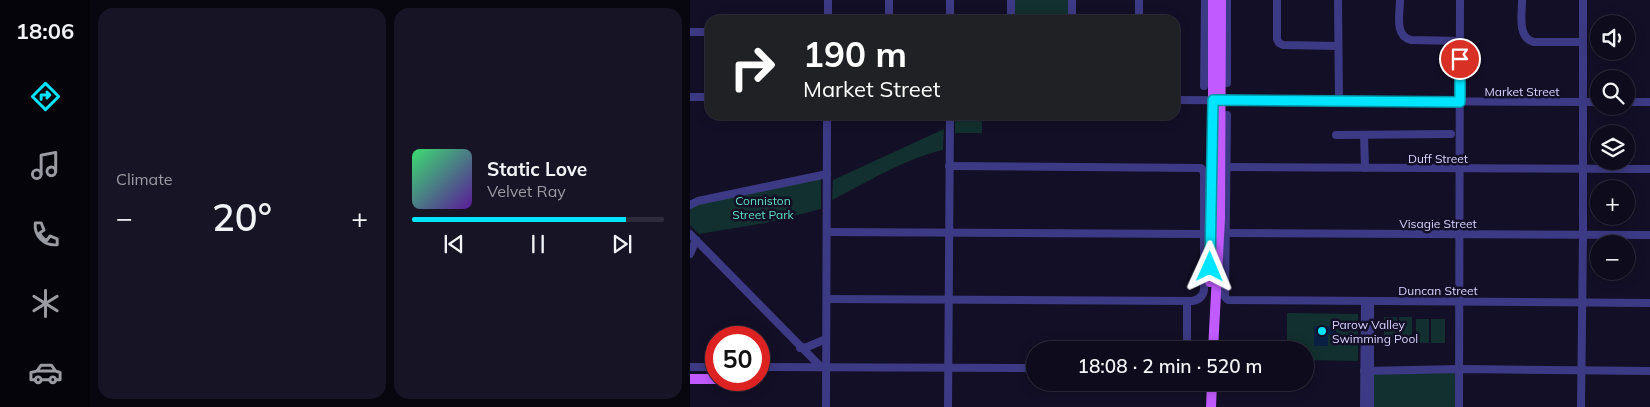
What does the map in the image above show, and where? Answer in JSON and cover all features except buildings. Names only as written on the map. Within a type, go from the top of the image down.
[{"type":"main road","points":[[1213,0],[1220,218],[1213,341]]},
{"type":"main road","points":[[1208,341],[1213,172],[1221,0]]},
{"type":"main road","points":[[690,379],[705,379]]},
{"type":"main road","points":[[1206,391],[1206,407]]},
{"type":"main road","points":[[1211,407],[1212,391]]},
{"type":"street","points":[[828,0],[828,15]]},
{"type":"street","points":[[889,0],[889,15]]},
{"type":"street","points":[[950,0],[950,15]]},
{"type":"street","points":[[1011,0],[1011,15]]},
{"type":"street","points":[[1072,0],[1072,15]]},
{"type":"street","points":[[1139,0],[1139,15]]},
{"type":"street","points":[[1204,0],[1204,86]]},
{"type":"street","points":[[1227,0],[1227,83]]},
{"type":"street","points":[[1277,0],[1277,39],[1279,42],[1283,45],[1338,46]]},
{"type":"street","points":[[1338,0],[1339,100]]},
{"type":"street","points":[[1400,0],[1400,32],[1405,38],[1411,40],[1460,41]]},
{"type":"street","points":[[1459,407],[1460,0]]},
{"type":"street","points":[[1522,0],[1522,30],[1527,40],[1534,42],[1583,42]]},
{"type":"street","points":[[1581,407],[1583,0]]},
{"type":"street","points":[[690,32],[705,32]]},
{"type":"street","points":[[690,97],[705,97]]},
{"type":"street","name":"Market Street","points":[[1180,100],[1590,102]]},
{"type":"street","points":[[1635,102],[1650,102]]},
{"type":"street","points":[[1226,234],[1227,115]]},
{"type":"street","points":[[826,407],[824,367],[827,299],[827,120]]},
{"type":"street","points":[[948,407],[948,166],[950,120]]},
{"type":"street","points":[[1336,135],[1451,134]]},
{"type":"street","points":[[1364,135],[1365,168]]},
{"type":"street","points":[[827,299],[1187,300],[1198,299],[1203,292],[1204,172],[1200,167],[948,166]]},
{"type":"street","name":"Duff Street","points":[[1226,167],[1650,169]]},
{"type":"street","points":[[690,206],[698,201],[827,174]]},
{"type":"street","points":[[827,232],[1204,234]]},
{"type":"street","points":[[690,234],[800,348],[824,367]]},
{"type":"street","name":"Visagie Street","points":[[1226,234],[1650,235]]},
{"type":"street","name":"Duncan Street","points":[[1226,234],[1225,297],[1230,301],[1650,303]]},
{"type":"street","points":[[690,254],[696,240]]},
{"type":"street","points":[[1187,300],[1187,341]]},
{"type":"street","points":[[1364,407],[1367,371],[1368,301]]},
{"type":"street","points":[[800,348],[826,338]]},
{"type":"street","points":[[690,367],[705,367]]},
{"type":"street","points":[[770,368],[1026,368]]},
{"type":"street","points":[[1367,371],[1460,369],[1650,371]]},
{"type":"street","points":[[1367,371],[1370,407]]},
{"type":"green space","points":[[1014,0],[1068,0],[1068,15],[1014,15]]},
{"type":"green space","points":[[955,120],[982,120],[982,133],[955,133]]},
{"type":"green space","points":[[944,129],[943,150],[900,165],[832,200],[833,180]]},
{"type":"green space","name":"Conniston Street Park","points":[[821,178],[821,209],[766,223],[699,234],[690,225],[690,209],[697,204]]},
{"type":"green space","name":"Parow Valley Swimming Pool","points":[[1287,313],[1358,314],[1358,361],[1314,360],[1314,341],[1287,341]]},
{"type":"green space","points":[[1384,317],[1397,317],[1397,341],[1384,342]]},
{"type":"green space","points":[[1399,317],[1412,317],[1412,342],[1399,342]]},
{"type":"green space","points":[[1416,319],[1429,319],[1429,343],[1416,343]]},
{"type":"green space","points":[[1431,319],[1445,319],[1445,343],[1431,343]]},
{"type":"green space","points":[[1457,372],[1457,407],[1372,407],[1374,374]]},
{"type":"water","points":[[1314,326],[1336,326],[1336,335],[1328,335],[1328,346],[1314,346]]},
{"type":"place","name":"Parow Valley Swimming Pool","points":[[1322,331]]},
{"type":"route","points":[[1210,267],[1213,100],[1460,102],[1460,59]]}]
